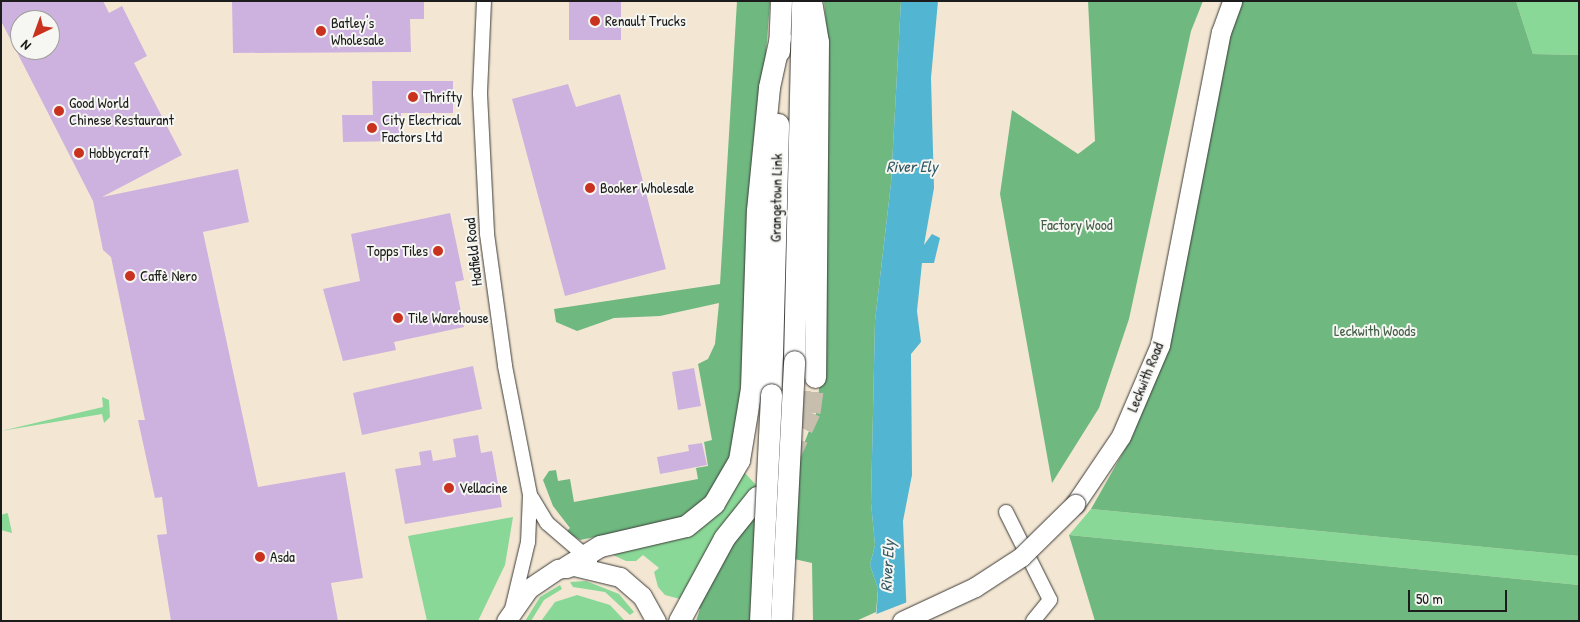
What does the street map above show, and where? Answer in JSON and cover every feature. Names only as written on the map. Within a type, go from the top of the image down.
[{"type":"main road","name":"Grangetown Link","points":[[760,621],[770,394],[781,1]]},
{"type":"main road","name":"Grangetown Link","points":[[781,621],[794,361],[802,1]]},
{"type":"main road","points":[[811,1],[818,51],[814,377]]},
{"type":"main road","name":"Leckwith Road","points":[[902,621],[975,587],[1020,557],[1074,504],[1121,436],[1160,345],[1221,32],[1232,1]]},
{"type":"main road","points":[[509,615],[528,589],[600,546],[686,526],[714,503],[739,460],[751,388],[758,200],[769,87],[780,37]]},
{"type":"main road","points":[[679,621],[724,538],[757,497]]},
{"type":"main road","points":[[575,561],[612,575],[642,596],[656,621]]},
{"type":"street","name":"Hadfield Road","points":[[484,1],[480,94],[487,234],[505,366],[530,496]]},
{"type":"street","points":[[530,496],[575,561]]},
{"type":"street","points":[[509,615],[530,532],[530,496]]},
{"type":"street","points":[[1006,512],[1050,600],[1033,621]]},
{"type":"green space","points":[[737,1],[770,1],[736,448],[713,493],[675,521],[580,540],[566,532],[570,528],[553,506],[543,480],[549,471],[556,470],[558,481],[570,479],[574,502],[698,479],[696,468],[708,466],[704,442],[712,440],[698,364],[708,359],[715,344],[719,303],[660,316],[614,318],[577,331],[556,322],[554,309],[720,284]]},
{"type":"green space","points":[[824,1],[901,1],[891,183],[875,321],[871,503],[875,545],[870,565],[878,589],[876,612],[856,621],[813,621],[812,563],[794,559],[799,456],[817,411],[822,356],[829,55]]},
{"type":"green space","name":"Factory Wood","points":[[1088,1],[1203,1],[1191,31],[1129,319],[1099,408],[1052,483],[1000,194],[1012,110],[1078,154],[1095,141]]},
{"type":"green space","name":"Leckwith Woods","points":[[1241,1],[1516,1],[1533,54],[1579,55],[1579,556],[1091,509],[1133,435],[1164,349],[1231,29]]},
{"type":"green space","points":[[1516,1],[1579,1],[1579,55],[1533,54]]},
{"type":"green space","points":[[102,397],[109,400],[110,417],[104,423],[102,414],[1,431],[103,407]]},
{"type":"green space","points":[[743,471],[758,487],[680,599],[665,595],[658,587],[654,572],[659,568],[643,555],[636,561],[626,561],[611,554],[682,536]]},
{"type":"green space","points":[[757,508],[751,621],[696,621],[700,609],[694,606]]},
{"type":"green space","points":[[1091,509],[1579,556],[1579,585],[1069,535]]},
{"type":"green space","points":[[7,513],[12,533],[1,530],[1,515]]},
{"type":"green space","points":[[513,517],[505,565],[478,621],[427,621],[408,536]]},
{"type":"green space","points":[[1069,535],[1579,585],[1579,621],[1095,621]]},
{"type":"green space","points":[[586,581],[619,594],[634,612],[630,615],[605,592],[573,587],[570,582]]},
{"type":"green space","points":[[560,585],[562,589],[544,600],[531,621],[525,621],[540,597]]},
{"type":"green space","points":[[577,595],[610,605],[625,621],[541,621],[555,602]]},
{"type":"water","name":"River Ely","points":[[901,1],[938,1],[931,78],[934,188],[924,245],[932,234],[940,238],[934,263],[922,263],[917,311],[921,342],[911,354],[912,475],[903,521],[907,621],[876,621],[878,589],[870,565],[875,545],[871,503],[875,321],[891,183]]},
{"type":"pier","points":[[910,601],[910,621],[873,621],[874,615]]},
{"type":"building","points":[[1,1],[103,1],[109,13],[122,6],[147,56],[134,63],[182,155],[102,197],[238,169],[249,222],[203,232],[258,487],[345,472],[363,578],[331,583],[338,621],[171,621],[157,535],[167,534],[162,497],[155,498],[138,420],[145,420],[111,257],[103,250],[93,201],[21,60],[60,60],[60,10],[10,10],[10,39],[1,21]]},
{"type":"building","name":"Batley's Wholesale","points":[[232,1],[424,1],[424,19],[410,19],[411,52],[233,53]]},
{"type":"building","name":"Renault Trucks","points":[[569,1],[621,1],[621,40],[569,40]]},
{"type":"building","name":"Thrifty","points":[[372,81],[453,81],[453,113],[401,113],[401,141],[343,142],[342,115],[373,115]]},
{"type":"building","name":"Booker Wholesale","points":[[568,84],[576,107],[620,94],[666,269],[565,296],[512,99]]},
{"type":"building","points":[[450,213],[464,280],[455,282],[464,327],[394,342],[396,350],[343,361],[323,289],[360,281],[351,234]]},
{"type":"building","points":[[473,366],[482,409],[362,435],[353,393]]},
{"type":"building","points":[[694,368],[701,406],[678,410],[672,372]]},
{"type":"building","name":"Vellacine","points":[[478,435],[481,453],[492,451],[502,507],[405,524],[395,469],[421,465],[419,452],[431,450],[433,461],[456,457],[453,439]]},
{"type":"building","points":[[702,443],[707,465],[660,474],[657,457],[689,451],[688,445]]},
{"type":"tunnel","points":[[789,457],[810,412],[815,377]]},
{"type":"place","name":"Renault Trucks","points":[[595,21]]},
{"type":"place","name":"Batley's Wholesale","points":[[321,31]]},
{"type":"place","name":"Thrifty","points":[[413,97]]},
{"type":"place","name":"Good World Chinese Restaurant","points":[[59,111]]},
{"type":"place","name":"City Electrical Factors Ltd","points":[[372,128]]},
{"type":"place","name":"Hobbycraft","points":[[79,153]]},
{"type":"place","name":"Booker Wholesale","points":[[590,188]]},
{"type":"place","name":"Topps Tiles","points":[[438,251]]},
{"type":"place","name":"Caffè Nero","points":[[130,276]]},
{"type":"place","name":"Tile Warehouse","points":[[398,318]]},
{"type":"place","name":"Vellacine","points":[[449,488]]},
{"type":"place","name":"Asda","points":[[260,557]]}]
